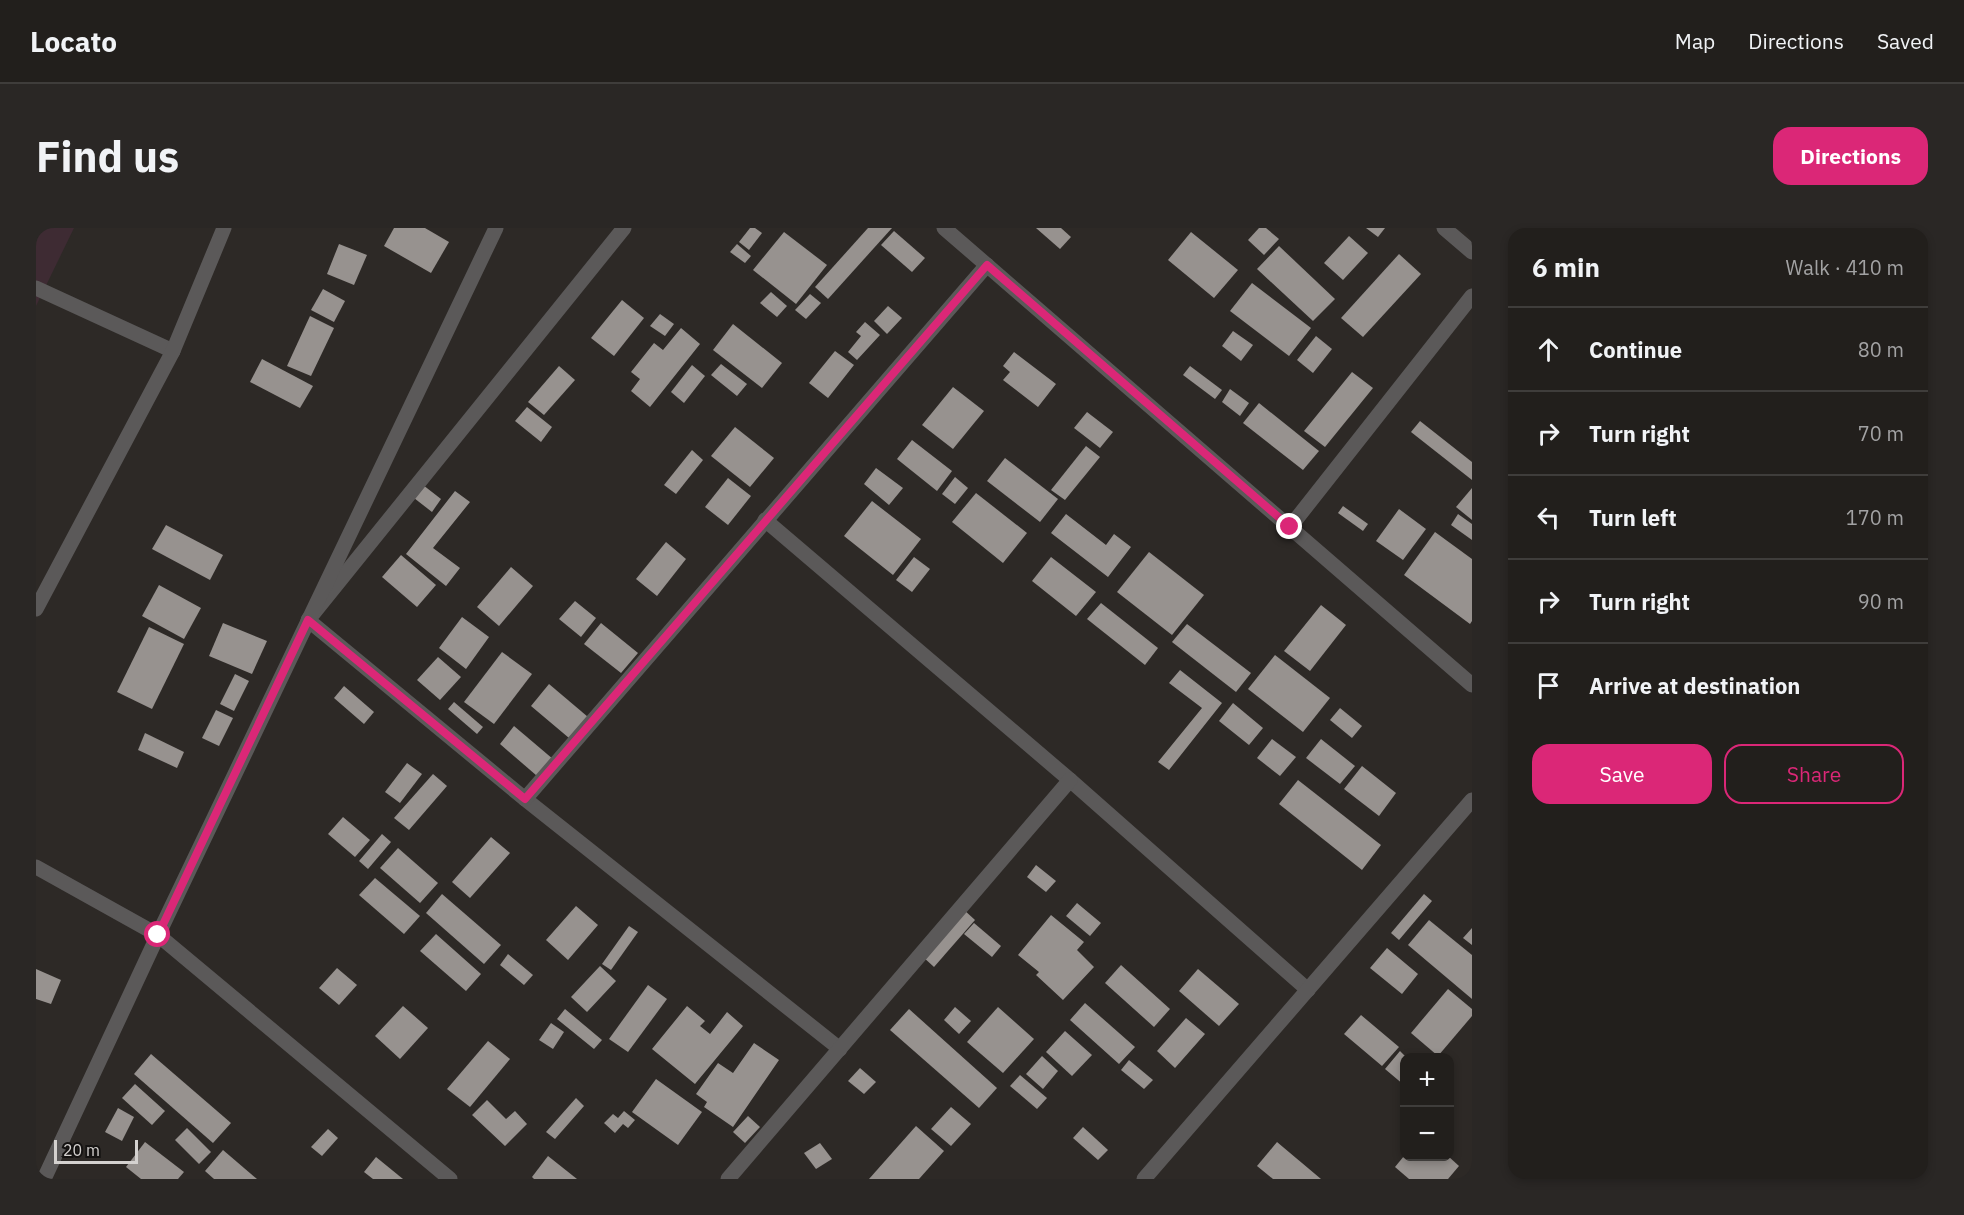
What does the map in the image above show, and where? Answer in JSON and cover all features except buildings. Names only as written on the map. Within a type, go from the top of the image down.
[{"type":"street","points":[[36,609],[172,351],[224,228]]},
{"type":"street","points":[[44,1179],[496,228]]},
{"type":"street","points":[[308,620],[624,228]]},
{"type":"street","points":[[945,228],[1472,685]]},
{"type":"street","points":[[1444,228],[1472,252]]},
{"type":"street","points":[[525,799],[987,265]]},
{"type":"street","points":[[36,288],[172,351]]},
{"type":"street","points":[[1290,527],[1472,296]]},
{"type":"street","points":[[765,520],[1070,780],[1308,990]]},
{"type":"street","points":[[308,620],[525,799],[840,1049]]},
{"type":"street","points":[[728,1179],[1070,780]]},
{"type":"street","points":[[1144,1179],[1472,800]]},
{"type":"street","points":[[36,867],[158,935],[450,1179]]},
{"type":"shaded area","points":[[36,228],[74,228],[36,306]]},
{"type":"route","points":[[158,935],[308,620],[525,799],[987,265],[1290,527]]}]
